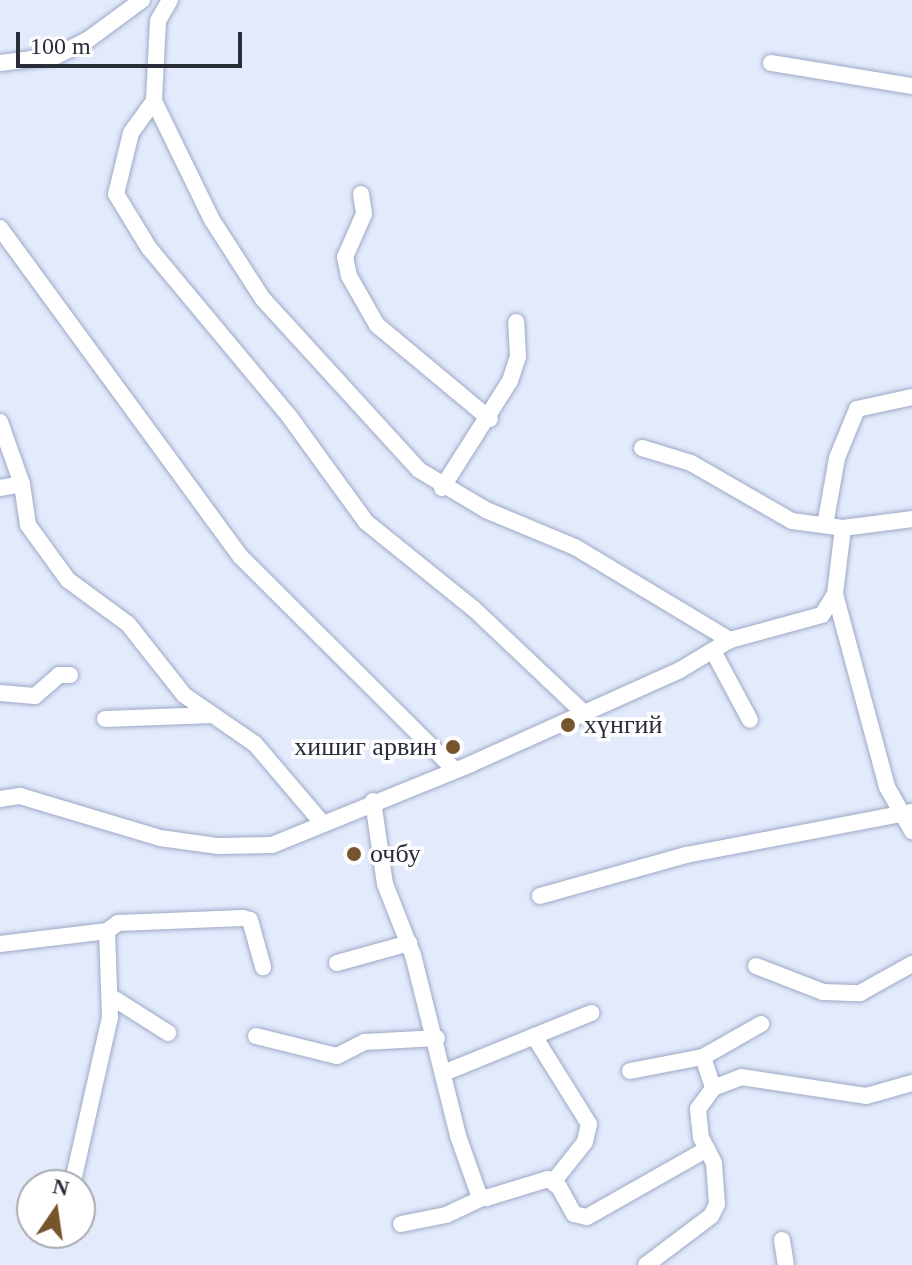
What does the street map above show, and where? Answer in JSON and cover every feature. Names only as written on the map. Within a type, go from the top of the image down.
[{"type":"street","points":[[0,63],[56,56],[89,39],[142,0]]},
{"type":"street","points":[[170,0],[158,21],[154,101],[212,220],[263,299],[419,470],[442,488],[575,547],[730,640]]},
{"type":"street","points":[[771,63],[912,86]]},
{"type":"street","points":[[154,101],[131,133],[116,176],[116,194],[149,248],[289,416],[366,522],[474,609],[583,712]]},
{"type":"street","points":[[361,194],[364,214],[345,257],[349,276],[377,325],[490,419]]},
{"type":"street","points":[[0,228],[241,557],[453,768]]},
{"type":"street","points":[[442,488],[490,419],[518,356],[516,322]]},
{"type":"street","points":[[825,525],[837,458],[857,409],[912,397]]},
{"type":"street","points":[[0,422],[4,443],[22,484],[28,525],[68,580],[128,624],[184,695],[255,744],[323,824]]},
{"type":"street","points":[[642,448],[691,463],[792,521],[843,528],[912,519]]},
{"type":"street","points":[[0,488],[22,484]]},
{"type":"street","points":[[843,528],[835,594],[848,655],[912,831]]},
{"type":"street","points":[[0,799],[20,796],[160,838],[218,846],[272,845],[583,712],[713,651],[730,640],[822,615],[835,594]]},
{"type":"street","points":[[713,651],[750,720]]},
{"type":"street","points":[[0,693],[28,698],[59,675],[70,675]]},
{"type":"street","points":[[105,719],[214,715]]},
{"type":"street","points":[[373,801],[385,884],[409,943],[446,1072],[458,1136],[482,1198]]},
{"type":"street","points":[[540,896],[686,855],[906,813]]},
{"type":"street","points":[[0,944],[107,931],[133,921],[243,918],[250,920],[263,967]]},
{"type":"street","points":[[76,1169],[108,1033],[107,931]]},
{"type":"street","points":[[337,963],[409,943]]},
{"type":"street","points":[[756,966],[823,992],[860,993],[912,964]]},
{"type":"street","points":[[110,996],[168,1033]]},
{"type":"street","points":[[446,1072],[591,1013]]},
{"type":"street","points":[[630,1071],[703,1057],[761,1024]]},
{"type":"street","points":[[256,1036],[337,1056],[365,1042],[437,1038]]},
{"type":"street","points":[[534,1036],[589,1124],[585,1142],[554,1181]]},
{"type":"street","points":[[703,1057],[713,1088]]},
{"type":"street","points":[[646,1265],[711,1216],[717,1204],[714,1163],[707,1149],[698,1109],[713,1088],[741,1077],[866,1096],[912,1083]]},
{"type":"street","points":[[554,1181],[574,1214],[587,1217],[707,1149]]},
{"type":"street","points":[[401,1224],[446,1215],[482,1198],[541,1180],[554,1181]]},
{"type":"street","points":[[782,1240],[786,1265]]},
{"type":"place","name":"хүнгий","points":[[568,725]]},
{"type":"place","name":"хишиг арвин","points":[[453,747]]},
{"type":"place","name":"очбу","points":[[354,854]]}]
